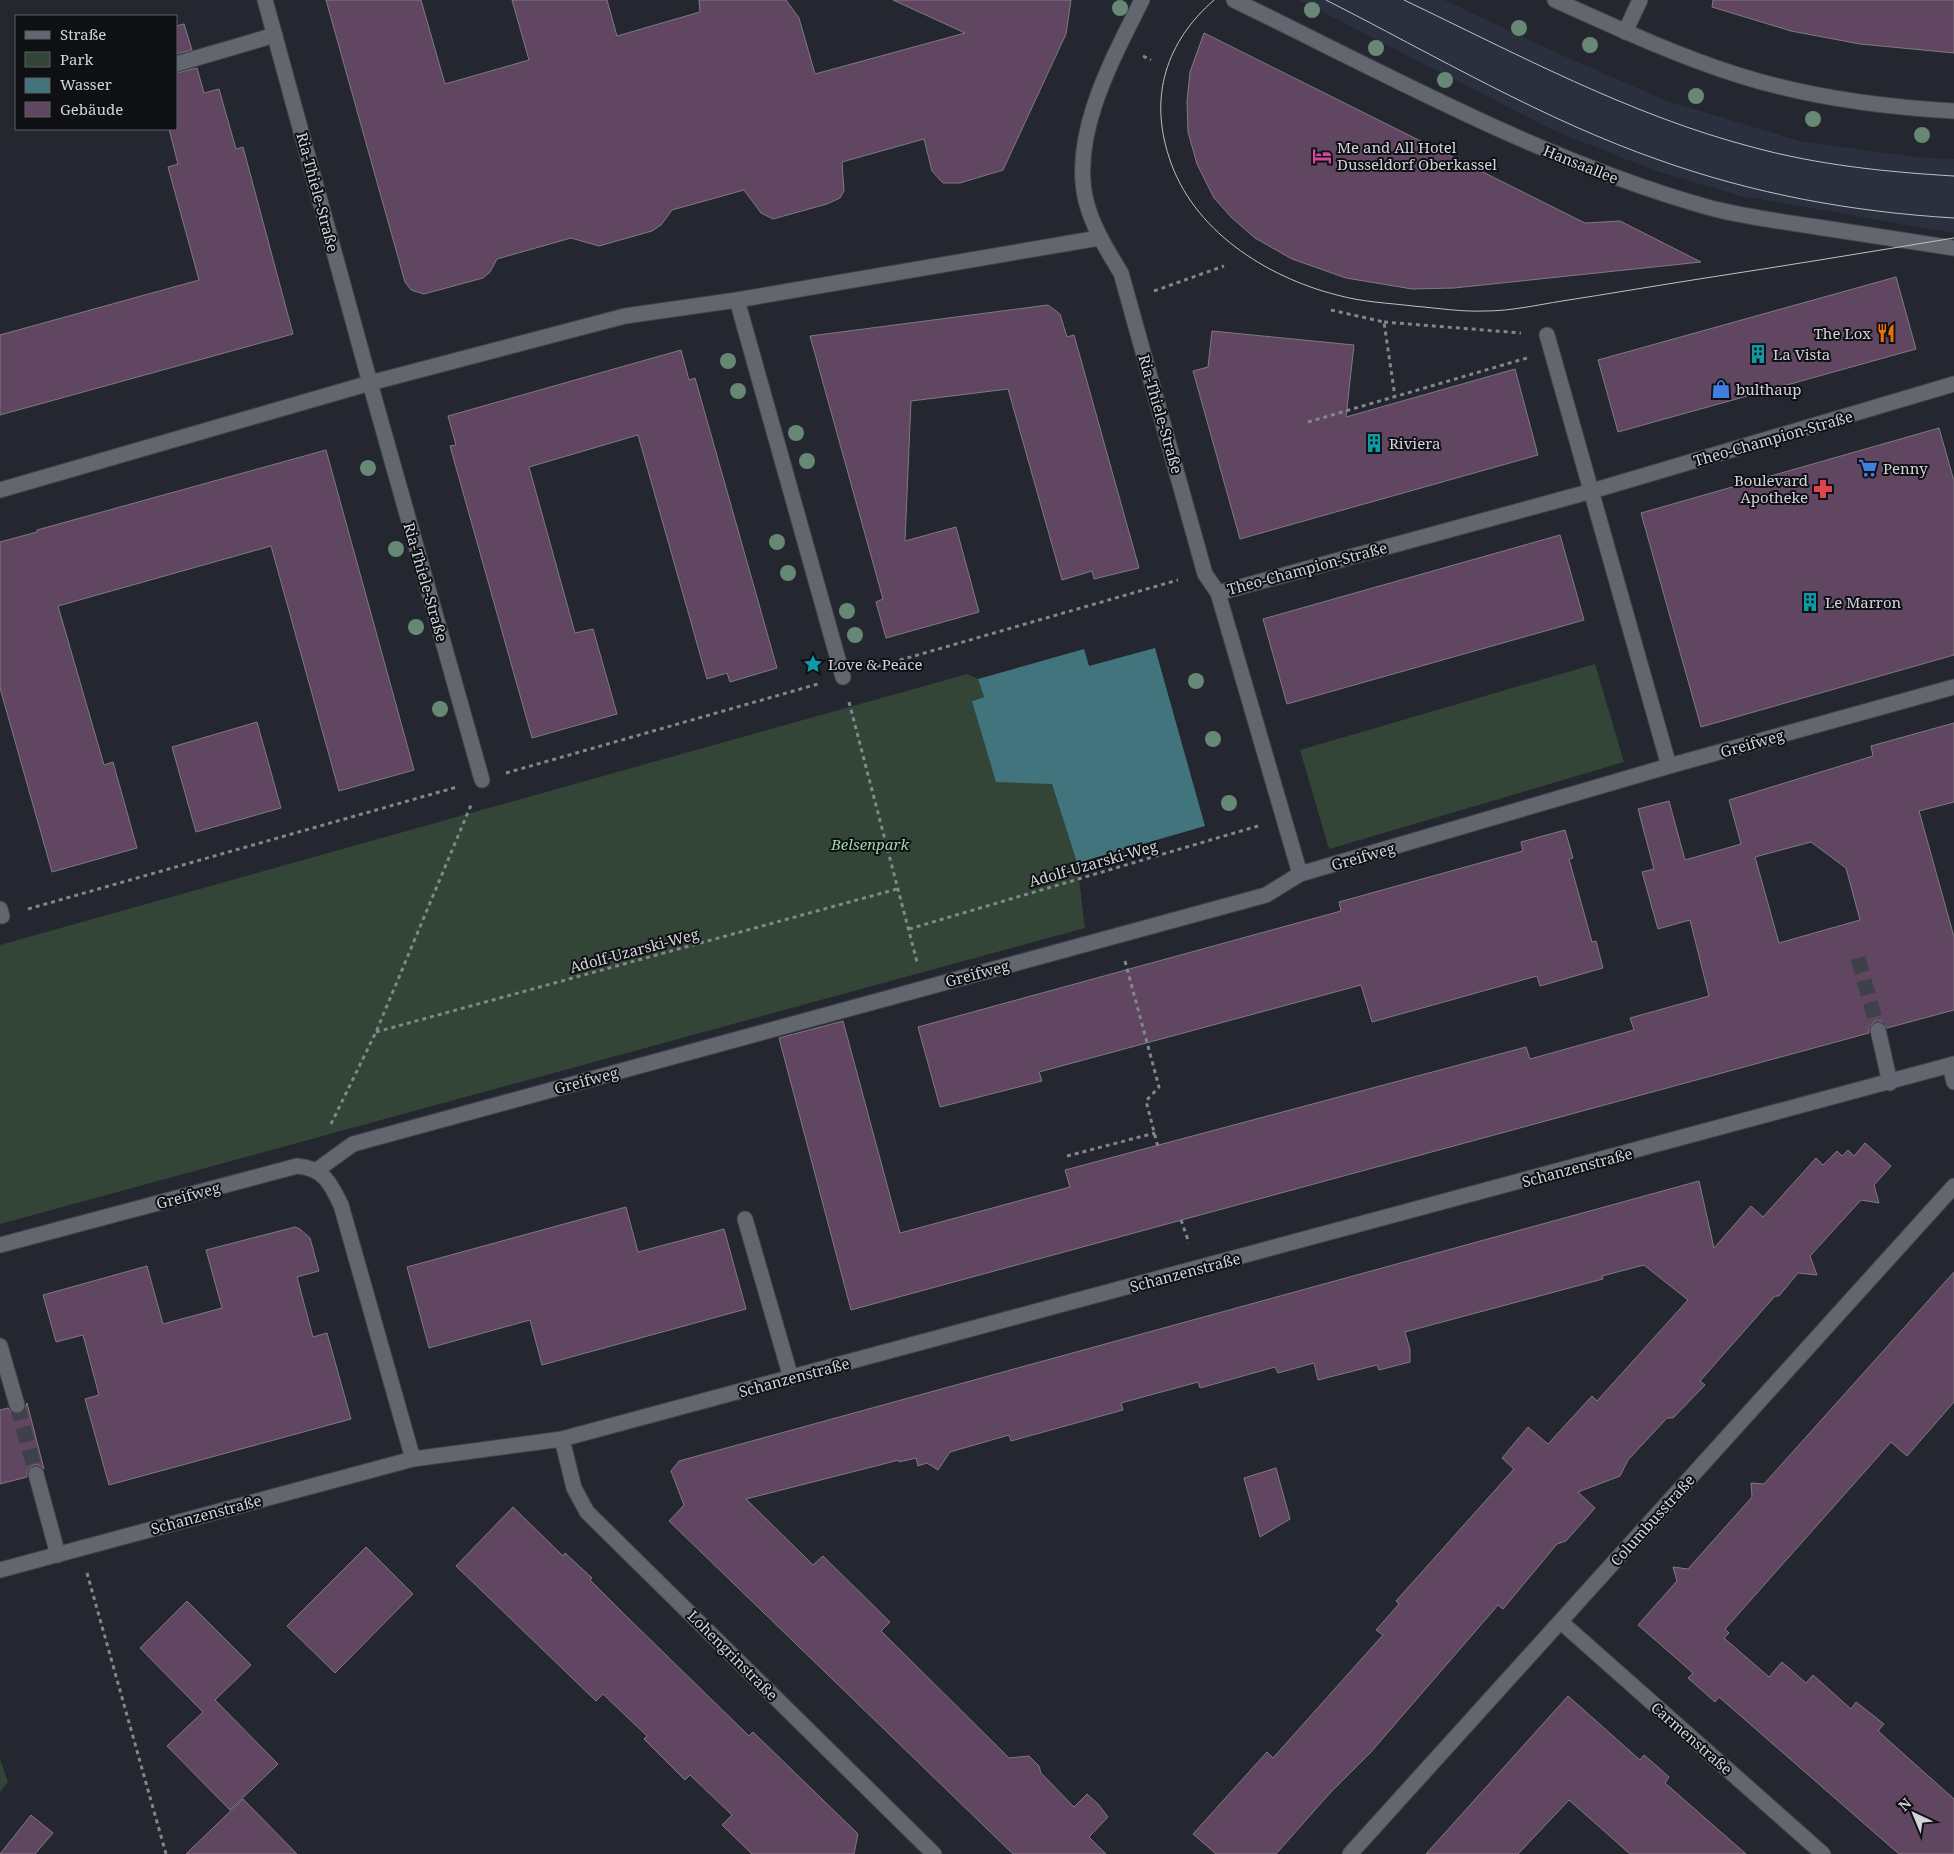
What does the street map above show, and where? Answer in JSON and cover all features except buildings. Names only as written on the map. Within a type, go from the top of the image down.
[{"type":"street","name":"Ria-Thiele-Straße","points":[[265,0],[482,780]]},
{"type":"street","name":"Ria-Thiele-Straße","points":[[1142,0],[1121,43],[1090,120],[1082,160],[1086,200],[1099,238],[1121,273],[1206,574],[1218,592]]},
{"type":"street","name":"Hansaallee","points":[[1234,0],[1487,124],[1556,155],[1623,181],[1708,207],[1757,218],[1954,248]]},
{"type":"street","points":[[1556,0],[1625,32],[1738,75],[1787,88],[1858,102],[1954,110]]},
{"type":"street","points":[[1625,32],[1640,0]]},
{"type":"street","points":[[178,63],[276,35]]},
{"type":"street","points":[[0,490],[370,383],[625,316],[737,300],[1099,238]]},
{"type":"street","points":[[737,300],[843,677]]},
{"type":"street","points":[[1547,335],[1669,766]]},
{"type":"street","name":"Theo-Champion-Straße","points":[[1300,874],[1282,818],[1218,592],[1592,491],[1954,384]]},
{"type":"street","name":"Greifweg","points":[[0,1245],[297,1166],[317,1170],[353,1144],[1266,895],[1300,874],[1669,766],[1954,687]]},
{"type":"street","points":[[1878,1030],[1890,1082]]},
{"type":"street","points":[[1952,1065],[1954,1082]]},
{"type":"street","name":"Schanzenstraße","points":[[0,1570],[413,1459],[562,1439],[1952,1065]]},
{"type":"street","points":[[317,1170],[332,1188],[340,1205],[413,1459]]},
{"type":"street","name":"Columbusstraße","points":[[1350,1854],[1954,1186]]},
{"type":"street","points":[[745,1219],[791,1378]]},
{"type":"street","points":[[0,1346],[16,1406]]},
{"type":"street","name":"Lohengrinstraße","points":[[562,1439],[574,1488],[588,1512],[934,1854]]},
{"type":"street","points":[[36,1474],[58,1555]]},
{"type":"street","name":"Carmenstraße","points":[[1561,1622],[1823,1854]]},
{"type":"path","points":[[1129,300],[1224,266]]},
{"type":"path","points":[[1331,310],[1384,322],[1547,335]]},
{"type":"path","points":[[1384,322],[1395,397]]},
{"type":"path","points":[[1308,422],[1552,351]]},
{"type":"path","points":[[1,913],[482,780],[1172,581],[1206,574]]},
{"type":"path","points":[[843,677],[923,988]]},
{"type":"path","points":[[317,1170],[323,1141],[376,1032],[482,780]]},
{"type":"path","name":"Adolf-Uzarski-Weg","points":[[909,929],[1282,818]]},
{"type":"path","name":"Adolf-Uzarski-Weg","points":[[376,1032],[897,889]]},
{"type":"path","points":[[1123,954],[1159,1087],[1146,1101],[1158,1146]]},
{"type":"path","points":[[1068,1156],[1154,1133]]},
{"type":"path","points":[[81,1548],[166,1854]]},
{"type":"shaded area","points":[[1299,0],[1444,0],[1557,53],[1667,101],[1803,142],[1926,158],[1954,159],[1954,233],[1741,196],[1653,170],[1555,131]]},
{"type":"green space","points":[[1595,664],[1624,762],[1329,849],[1300,750]]},
{"type":"green space","name":"Belsenpark","points":[[967,674],[978,679],[984,697],[972,700],[1052,784],[1077,863],[1085,928],[0,1224],[0,945]]},
{"type":"green space","points":[[0,1759],[8,1782],[0,1792]]},
{"type":"water","points":[[1155,648],[1205,826],[1077,863],[1052,784],[996,782],[972,701],[984,697],[978,679],[1084,649],[1089,666]]},
{"type":"tunnel","points":[[1858,958],[1878,1030]]},
{"type":"tunnel","points":[[17,1405],[36,1474]]},
{"type":"tram line","points":[[1214,0],[1197,16],[1184,34],[1173,52],[1166,71],[1161,113],[1163,134],[1169,157],[1180,183],[1195,207],[1214,228],[1235,247],[1259,263],[1310,287],[1346,297],[1375,302],[1458,310],[1504,310],[1954,238]]},
{"type":"tram line","points":[[1326,0],[1490,86],[1574,126],[1659,160],[1731,183],[1804,200],[1879,211],[1954,218]]},
{"type":"tram line","points":[[1404,0],[1575,82],[1618,101],[1707,134],[1802,159],[1878,170],[1954,176]]},
{"type":"place","name":"Me and All Hotel Dusseldorf Oberkassel","points":[[1322,156]]},
{"type":"place","name":"The Lox","points":[[1886,333]]},
{"type":"place","name":"La Vista","points":[[1758,354]]},
{"type":"place","name":"bulthaup","points":[[1721,389]]},
{"type":"place","name":"Riviera","points":[[1374,443]]},
{"type":"place","name":"Penny","points":[[1868,468]]},
{"type":"place","name":"Boulevard Apotheke","points":[[1823,489]]},
{"type":"place","name":"Le Marron","points":[[1810,602]]},
{"type":"place","name":"Love & Peace","points":[[813,664]]}]
